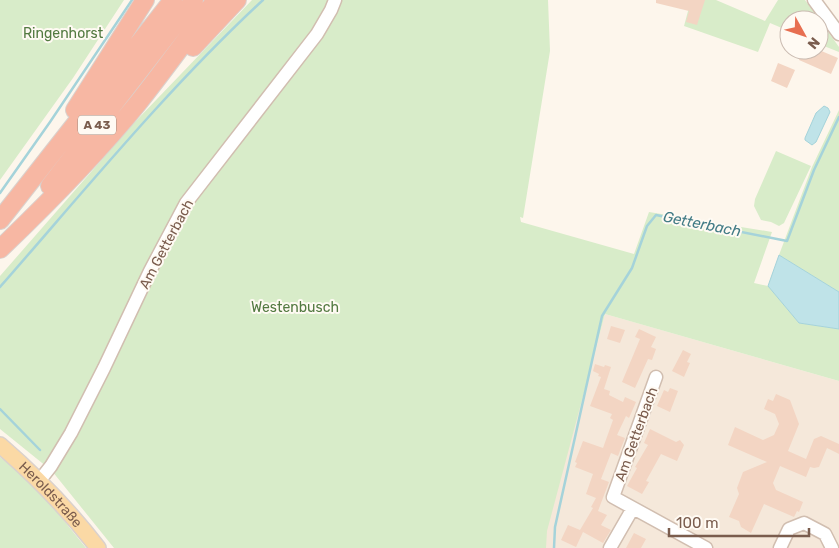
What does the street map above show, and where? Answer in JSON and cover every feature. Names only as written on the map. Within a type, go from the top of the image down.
[{"type":"highway","points":[[17,198],[145,0]]},
{"type":"highway","name":"A 43","points":[[0,220],[173,0]]},
{"type":"highway","name":"A 43","points":[[0,249],[194,0]]},
{"type":"highway","points":[[138,103],[216,0]]},
{"type":"highway","points":[[0,249],[75,174],[138,103],[237,0]]},
{"type":"main road","name":"Heroldstraße","points":[[0,445],[40,480],[98,548]]},
{"type":"street","name":"Am Getterbach","points":[[40,480],[51,466],[76,424],[150,271],[186,203],[317,34],[335,0]]},
{"type":"street","points":[[814,0],[839,34]]},
{"type":"street","name":"Am Getterbach","points":[[656,378],[613,497],[706,548]]},
{"type":"street","points":[[610,548],[633,508]]},
{"type":"street","points":[[780,548],[788,529],[804,523],[825,534],[832,548]]},
{"type":"shaded area","points":[[605,314],[839,381],[839,548],[546,548],[546,531]]},
{"type":"green space","name":"Ringenhorst","points":[[0,0],[124,0],[73,78],[0,180]]},
{"type":"green space","name":"Westenbusch","points":[[252,0],[548,0],[550,51],[523,218],[520,217],[521,222],[634,254],[649,212],[772,232],[754,283],[768,286],[799,323],[839,329],[839,381],[605,314],[547,531],[546,548],[114,548],[52,471],[0,429],[0,276],[133,124]]},
{"type":"green space","points":[[691,0],[716,0],[765,21],[778,0],[805,0],[812,10],[779,10],[779,27],[770,23],[758,52],[684,26]]},
{"type":"green space","points":[[829,33],[839,47],[839,52],[829,48]]},
{"type":"green space","points":[[839,110],[839,292],[779,255],[812,167]]},
{"type":"green space","points":[[776,151],[811,166],[784,223],[779,226],[761,220],[754,206],[755,199]]},
{"type":"green space","points":[[0,457],[37,487],[86,548],[0,548]]},
{"type":"water","points":[[824,106],[830,112],[816,142],[812,145],[805,138],[816,113]]},
{"type":"water","points":[[779,255],[839,292],[839,329],[799,323],[768,286]]},
{"type":"building","points":[[656,0],[705,0],[697,25],[686,22],[689,11],[656,3]]},
{"type":"building","points":[[829,54],[838,58],[831,74],[799,60],[829,60]]},
{"type":"building","points":[[778,63],[795,70],[787,88],[771,81]]},
{"type":"building","points":[[611,326],[625,330],[620,343],[607,339]]},
{"type":"building","points":[[639,329],[656,337],[651,347],[656,349],[652,360],[648,359],[635,388],[622,382],[640,339],[635,337]]},
{"type":"building","points":[[683,350],[691,354],[687,362],[690,363],[684,377],[672,371]]},
{"type":"building","points":[[595,364],[611,367],[604,389],[610,391],[609,395],[623,402],[625,397],[636,402],[629,418],[626,416],[617,435],[625,438],[618,456],[611,453],[601,479],[609,482],[598,511],[607,515],[601,525],[611,530],[603,543],[583,532],[576,547],[561,540],[568,525],[580,530],[593,508],[591,507],[596,498],[586,494],[593,474],[575,467],[577,463],[575,462],[583,441],[603,448],[613,420],[610,418],[612,414],[590,406],[601,377],[593,371]]},
{"type":"building","points":[[670,388],[678,391],[670,412],[657,406],[664,390],[668,392]]},
{"type":"building","points":[[776,394],[790,400],[799,424],[788,451],[806,459],[814,439],[821,436],[839,444],[839,454],[827,448],[819,467],[810,467],[806,477],[780,466],[773,483],[776,490],[803,502],[799,512],[797,511],[794,517],[764,504],[751,533],[741,527],[739,521],[729,517],[739,494],[737,488],[743,472],[767,462],[728,445],[735,427],[763,440],[774,435],[779,424],[775,414],[764,409],[768,399],[773,401]]},
{"type":"building","points":[[650,429],[676,442],[680,440],[684,445],[677,461],[661,454],[646,481],[649,482],[642,494],[627,486],[637,468],[635,467],[648,445],[644,443]]},
{"type":"building","points":[[634,533],[646,539],[641,548],[626,548]]},
{"type":"waterway","points":[[0,193],[132,0]]},
{"type":"waterway","points":[[0,287],[160,104],[263,0]]},
{"type":"waterway","name":"Getterbach","points":[[554,548],[555,527],[602,316],[632,268],[647,226],[656,215],[787,241],[814,170],[839,117]]},
{"type":"waterway","points":[[0,409],[40,450]]}]
